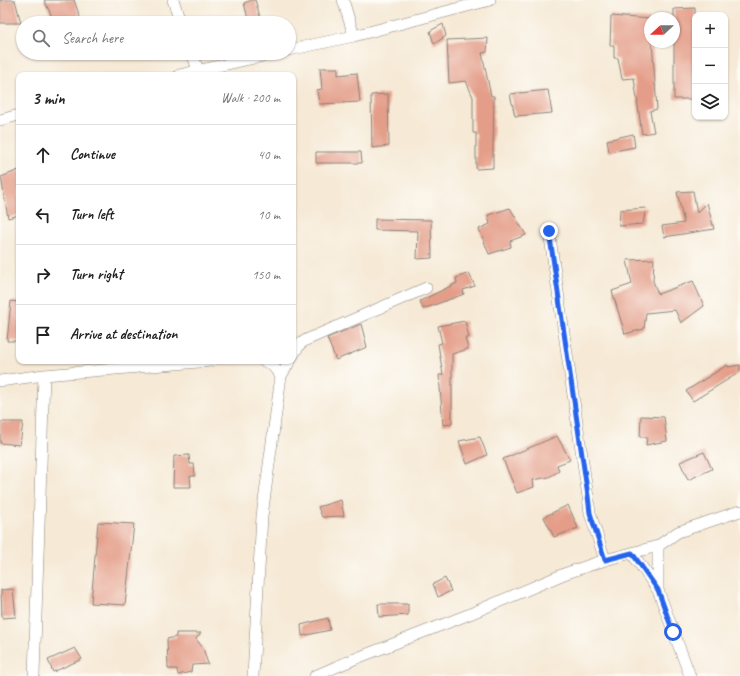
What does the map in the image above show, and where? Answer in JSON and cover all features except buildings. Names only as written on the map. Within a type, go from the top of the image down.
[{"type":"street","points":[[173,0],[179,16]]},
{"type":"street","points":[[343,0],[354,36]]},
{"type":"street","points":[[296,48],[354,36],[490,0]]},
{"type":"street","points":[[194,60],[198,70]]},
{"type":"street","points":[[190,72],[244,60]]},
{"type":"street","points":[[0,120],[16,116]]},
{"type":"street","points":[[549,231],[590,513],[605,560]]},
{"type":"street","points":[[296,350],[300,344],[306,340],[426,288]]},
{"type":"street","points":[[0,381],[44,375],[175,364]]},
{"type":"street","points":[[270,364],[281,376]]},
{"type":"street","points":[[255,675],[262,516],[281,376],[288,364]]},
{"type":"street","points":[[34,676],[44,375]]},
{"type":"street","points":[[315,676],[470,614],[564,574],[605,560],[658,546],[678,532],[740,511]]},
{"type":"street","points":[[658,546],[658,590]]},
{"type":"street","points":[[632,553],[658,590],[690,676]]},
{"type":"route","points":[[549,231],[590,513],[594,526],[605,560],[632,553],[658,590],[673,632]]}]
